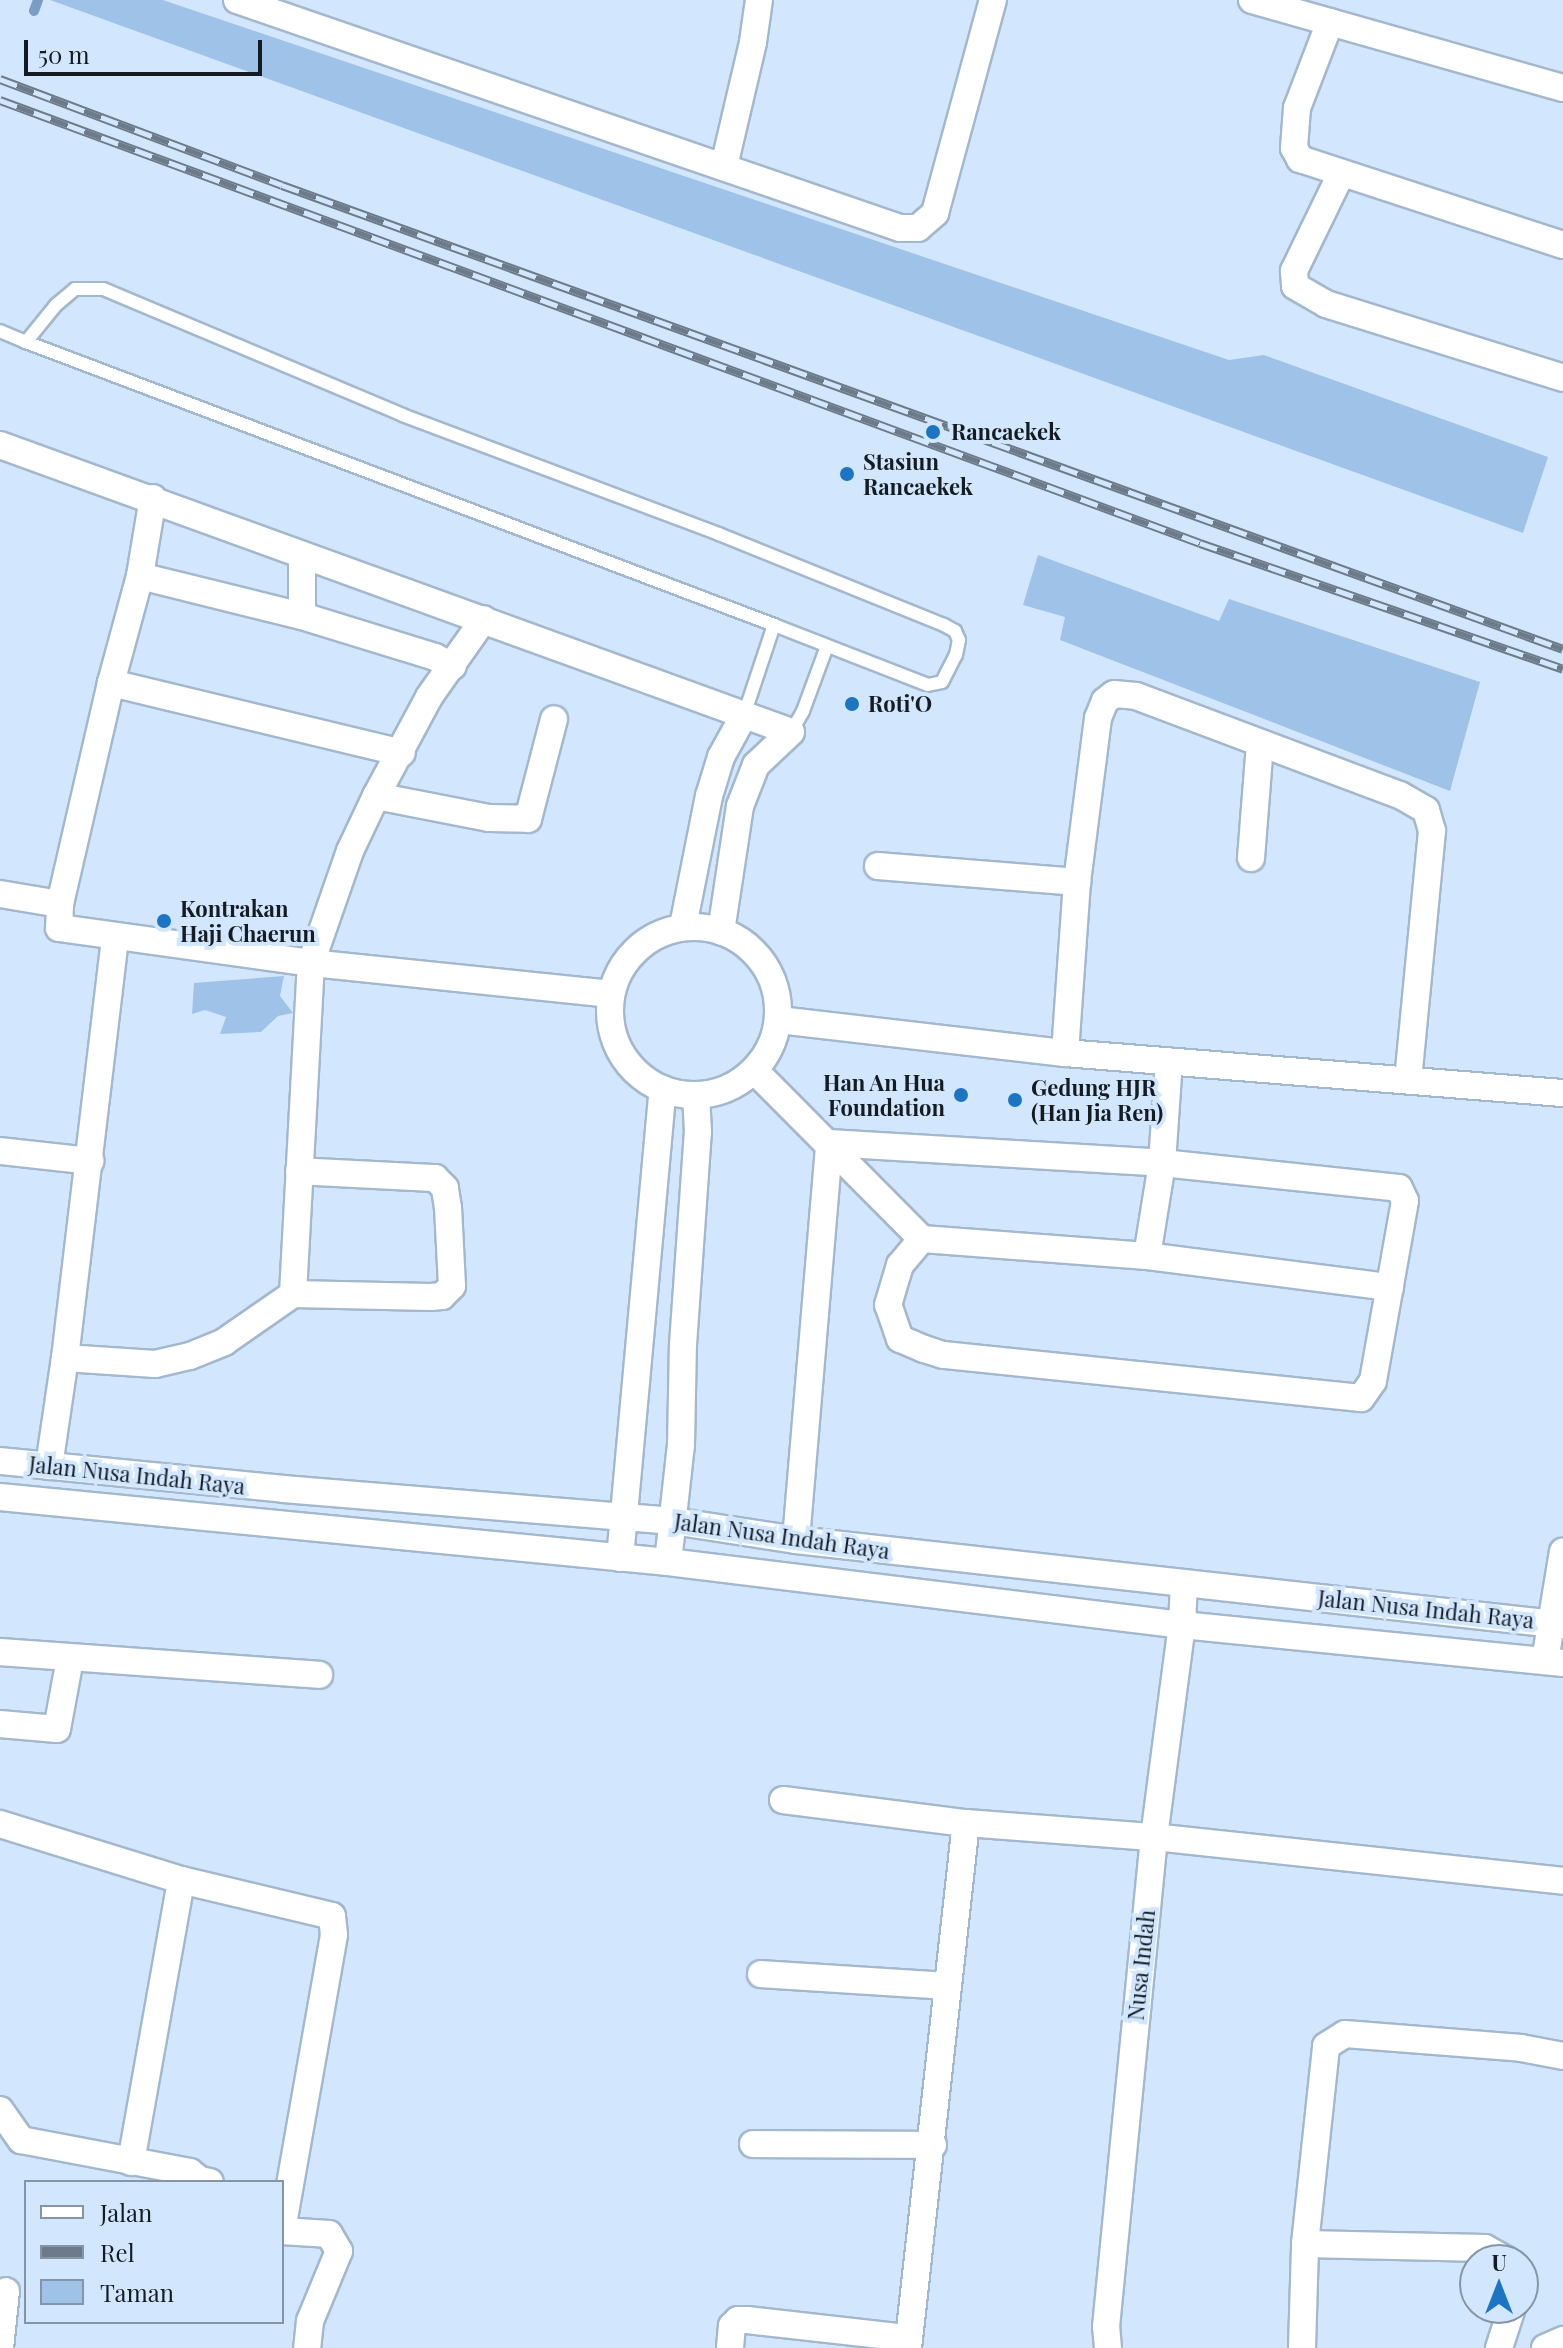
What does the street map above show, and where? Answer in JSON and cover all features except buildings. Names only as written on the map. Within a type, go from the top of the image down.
[{"type":"street","points":[[237,0],[900,228],[918,228],[935,213],[993,0]]},
{"type":"street","points":[[724,166],[753,42],[759,0]]},
{"type":"street","points":[[1252,0],[1563,88]]},
{"type":"street","points":[[1330,22],[1297,108],[1294,148],[1300,159],[1563,245]]},
{"type":"street","points":[[1341,174],[1294,271],[1295,286],[1326,304],[1563,378]]},
{"type":"street","points":[[0,445],[791,732],[756,765],[740,806],[721,932]]},
{"type":"street","points":[[153,498],[140,576],[111,683],[60,904],[59,928],[311,963],[610,994]]},
{"type":"street","points":[[302,557],[302,616]]},
{"type":"street","points":[[140,576],[302,616],[435,657],[453,666]]},
{"type":"street","points":[[293,1294],[311,963],[345,864],[376,796],[402,753],[429,697],[484,619]]},
{"type":"street","points":[[111,683],[402,753]]},
{"type":"street","points":[[1065,1053],[1077,882],[1098,718],[1105,701],[1114,694],[1136,696],[1400,795],[1426,810],[1432,831],[1408,1080]]},
{"type":"street","points":[[683,926],[709,796],[721,757],[744,715]]},
{"type":"street","points":[[376,796],[489,818],[528,819],[554,719]]},
{"type":"street","points":[[1251,858],[1260,743]]},
{"type":"street","points":[[878,866],[1077,882]]},
{"type":"street","points":[[0,894],[60,904]]},
{"type":"street","points":[[683,926],[721,932],[745,943],[766,964],[777,991],[779,1020],[771,1048],[755,1071],[731,1088],[696,1095],[663,1089],[636,1072],[615,1043],[609,1019],[610,994],[619,971],[653,937],[683,926]]},
{"type":"street","points":[[49,1466],[90,1161],[115,937]]},
{"type":"street","points":[[779,1020],[1065,1053],[1563,1093]]},
{"type":"street","points":[[1147,1256],[1162,1163],[1169,1061]]},
{"type":"street","points":[[755,1071],[922,1239],[1147,1256],[1390,1287]]},
{"type":"street","points":[[620,1558],[663,1089]]},
{"type":"street","points":[[668,1562],[698,1132],[696,1095]]},
{"type":"street","points":[[829,1143],[1162,1163],[1399,1188],[1405,1201],[1373,1381],[1361,1398],[943,1355],[900,1339],[888,1305],[900,1265],[922,1239]]},
{"type":"street","points":[[796,1540],[829,1143]]},
{"type":"street","points":[[0,1151],[90,1161]]},
{"type":"street","points":[[65,1358],[155,1364],[190,1356],[224,1342],[293,1294],[431,1297],[442,1296],[452,1286],[445,1188],[435,1178],[299,1171]]},
{"type":"street","name":"Jalan Nusa Indah Raya","points":[[0,1461],[284,1489],[673,1521],[796,1540],[1558,1624]]},
{"type":"street","points":[[281,1525],[284,1489]]},
{"type":"street","name":"Jalan Nusa Indah Raya","points":[[0,1497],[668,1562],[1182,1625],[1554,1662]]},
{"type":"street","points":[[1554,1662],[1563,1551]]},
{"type":"street","name":"Nusa Indah","points":[[1108,2348],[1108,2311],[1154,1837],[1182,1625],[1184,1583]]},
{"type":"street","points":[[0,1652],[319,1675]]},
{"type":"street","points":[[0,1724],[57,1729],[70,1659]]},
{"type":"street","points":[[783,1800],[966,1823],[1154,1837],[1563,1881]]},
{"type":"street","points":[[730,2348],[732,2326],[738,2320],[908,2343],[933,2145],[966,1823]]},
{"type":"street","points":[[0,1824],[181,1880],[332,1916],[334,1920],[308,2099],[284,2221]]},
{"type":"street","points":[[131,2162],[181,1880]]},
{"type":"street","points":[[761,1974],[947,1986]]},
{"type":"street","points":[[1302,2348],[1305,2244],[1326,2046],[1345,2034],[1521,2048],[1563,2056]]},
{"type":"street","points":[[0,2110],[21,2140],[190,2172],[200,2180]]},
{"type":"street","points":[[753,2144],[933,2145]]},
{"type":"street","points":[[284,2231],[329,2234],[339,2251],[310,2321],[307,2348]]},
{"type":"street","points":[[1305,2244],[1459,2247]]},
{"type":"street","points":[[0,2348],[6,2291]]},
{"type":"street","points":[[1499,2348],[1507,2324]]},
{"type":"street","points":[[1545,2348],[1563,2340]]},
{"type":"lane","points":[[0,331],[26,342],[774,625],[928,685],[942,682],[949,673],[959,640],[955,631],[944,625],[719,534],[403,415],[103,289],[75,289],[56,305],[26,342]]},
{"type":"lane","points":[[744,715],[774,625]]},
{"type":"lane","points":[[791,732],[803,711],[827,646]]},
{"type":"green space","points":[[50,0],[163,0],[1229,360],[1264,355],[1548,457],[1523,533]]},
{"type":"green space","points":[[1038,555],[1219,621],[1229,599],[1480,682],[1450,791],[1060,640],[1065,617],[1023,605]]},
{"type":"green space","points":[[284,976],[280,996],[293,1013],[278,1016],[261,1032],[220,1034],[226,1017],[205,1010],[192,1014],[194,983]]},
{"type":"waterway","points":[[34,11],[38,0]]},
{"type":"railway","points":[[0,79],[282,185],[1563,649]]},
{"type":"railway","points":[[0,100],[1200,543],[1563,669]]},
{"type":"place","name":"Rancaekek","points":[[933,432]]},
{"type":"place","name":"Stasiun Rancaekek","points":[[847,474]]},
{"type":"place","name":"Roti'O","points":[[852,704]]},
{"type":"place","name":"Kontrakan Haji Chaerun","points":[[164,921]]},
{"type":"place","name":"Han An Hua Foundation","points":[[961,1095]]},
{"type":"place","name":"Gedung HJR (Han Jia Ren)","points":[[1015,1100]]}]
